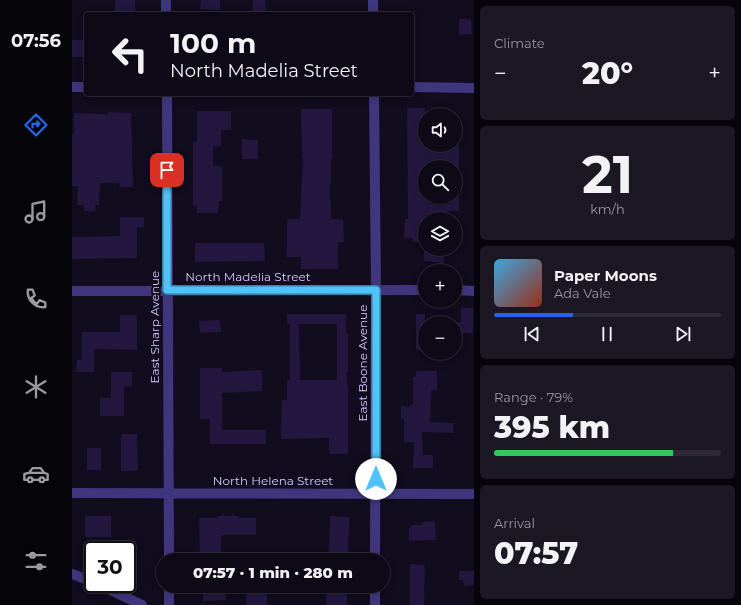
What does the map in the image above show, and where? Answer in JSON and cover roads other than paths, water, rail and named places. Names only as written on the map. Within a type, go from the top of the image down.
[{"type":"street","points":[[166,0],[166,12]]},
{"type":"street","points":[[373,0],[373,12]]},
{"type":"street","points":[[72,87],[84,87]]},
{"type":"street","points":[[414,87],[474,88]]},
{"type":"street","name":"East Sharp Avenue","points":[[167,96],[168,553]]},
{"type":"street","name":"East Boone Avenue","points":[[374,96],[376,290],[375,553]]},
{"type":"street","name":"North Madelia Street","points":[[72,291],[418,290]]},
{"type":"street","points":[[462,290],[474,290]]},
{"type":"street","name":"North Helena Street","points":[[72,494],[474,494]]},
{"type":"street","points":[[72,574],[84,579]]},
{"type":"street","points":[[117,593],[142,605]]},
{"type":"street","points":[[169,593],[169,605]]},
{"type":"street","points":[[375,593],[375,605]]}]
